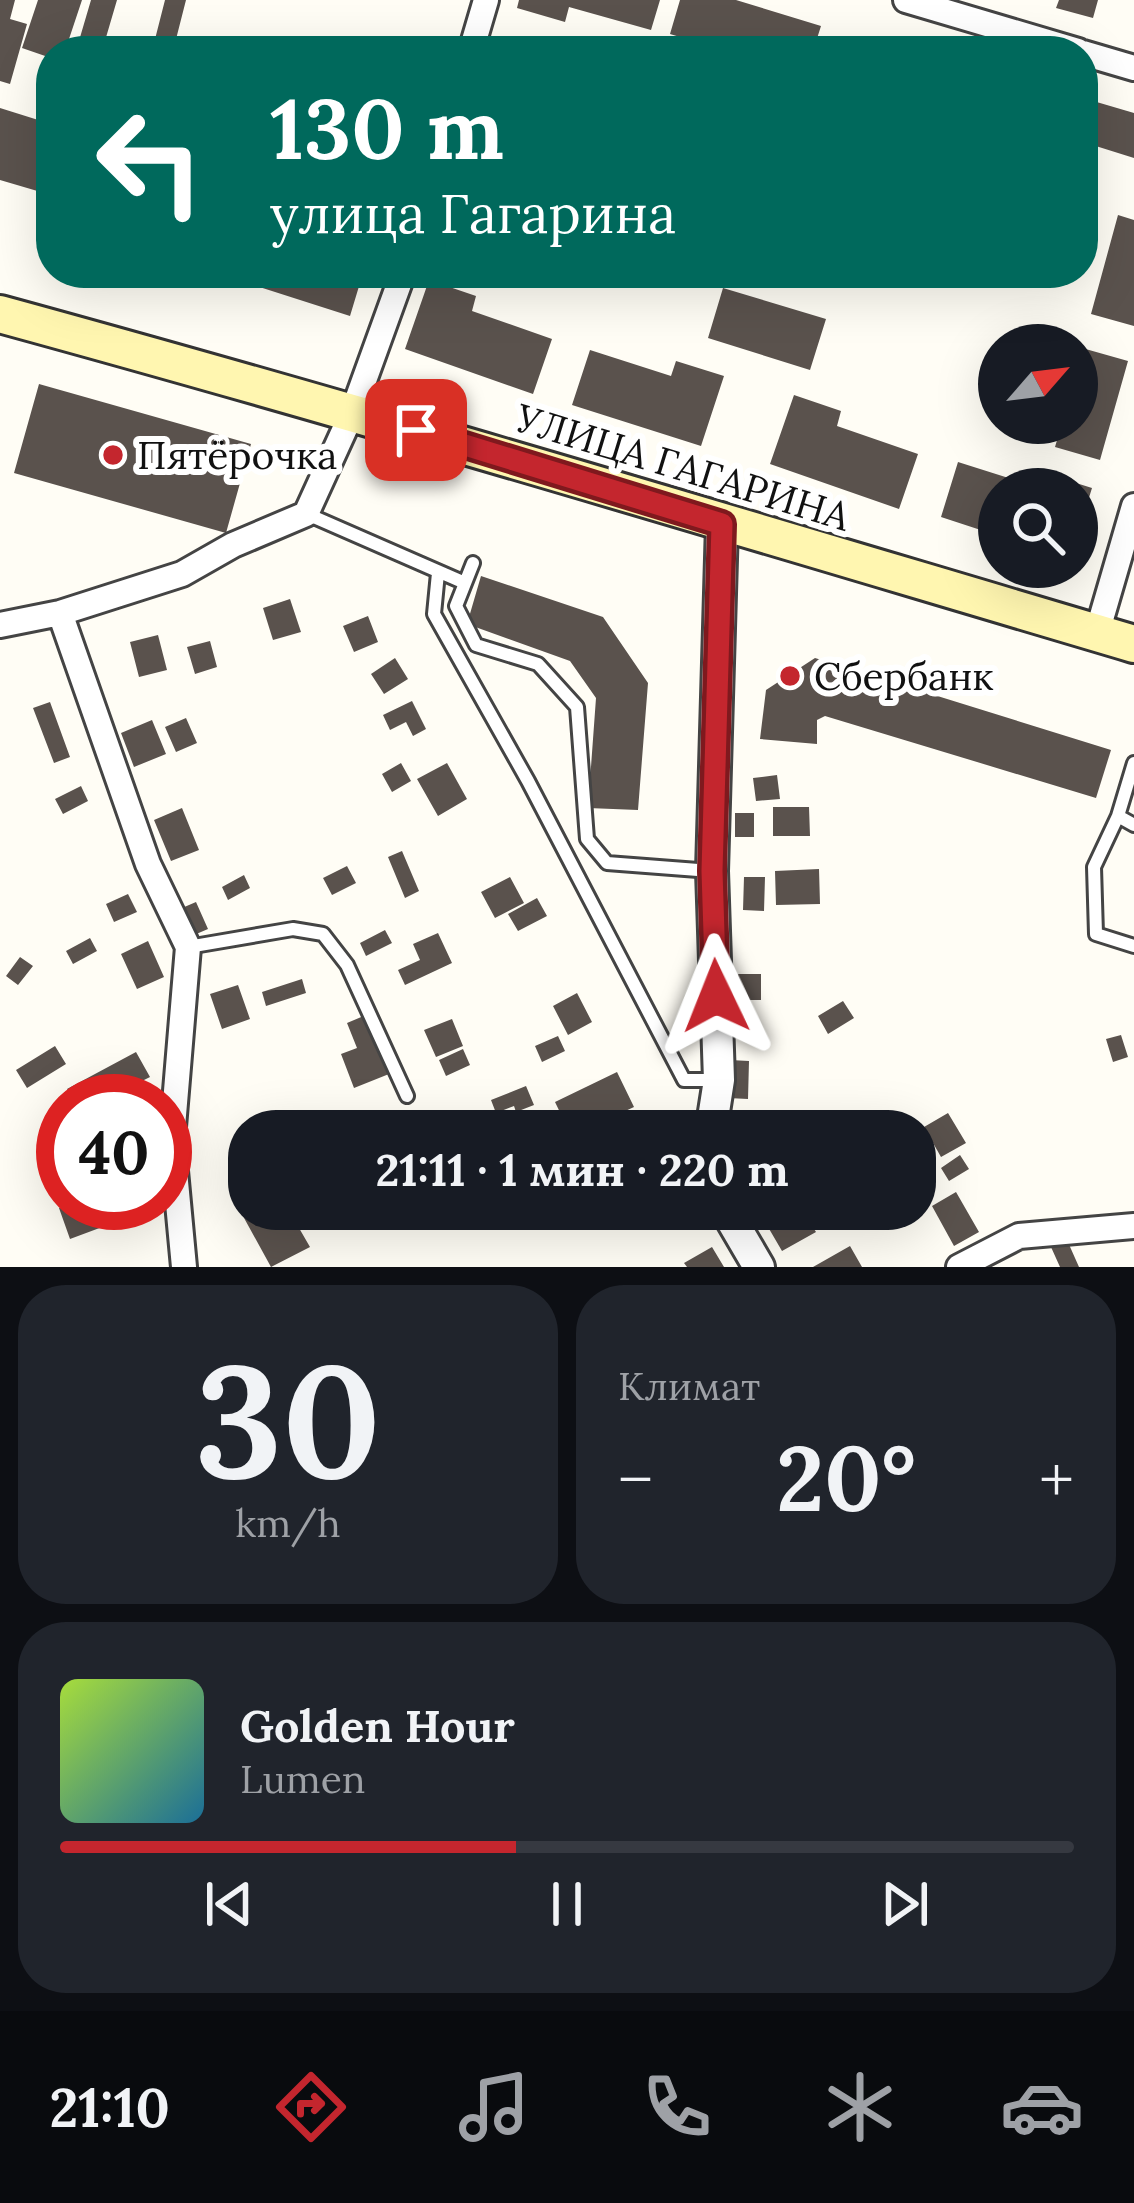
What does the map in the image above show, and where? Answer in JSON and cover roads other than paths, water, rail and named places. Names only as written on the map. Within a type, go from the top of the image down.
[{"type":"main road","name":"УЛИЦА ГАГАРИНА","points":[[0,314],[353,411],[1134,644]]},
{"type":"street","points":[[475,36],[486,0]]},
{"type":"street","points":[[906,0],[1026,36]]},
{"type":"street","points":[[1098,57],[1134,68]]},
{"type":"street","points":[[3,628],[182,574],[233,545],[306,514],[353,411],[398,288]]},
{"type":"street","points":[[1096,633],[1134,506]]},
{"type":"street","points":[[714,1110],[718,1080],[712,871],[722,524]]},
{"type":"street","points":[[60,613],[148,864],[188,947],[172,1139],[184,1267]]},
{"type":"street","points":[[959,1267],[1019,1236],[1134,1226]]},
{"type":"street","points":[[737,1230],[759,1267]]},
{"type":"lane","points":[[306,514],[466,583]]},
{"type":"lane","points":[[473,563],[456,606],[476,645],[538,664],[577,707],[587,839],[607,863],[712,871]]},
{"type":"lane","points":[[438,573],[434,614],[684,1080],[718,1080]]},
{"type":"lane","points":[[1134,763],[1118,816],[1094,868],[1096,934],[1134,946]]},
{"type":"lane","points":[[1118,816],[1134,825]]},
{"type":"lane","points":[[188,947],[292,929],[323,934],[347,965],[407,1096]]},
{"type":"place","name":"Пятёрочка","points":[[113,455]]},
{"type":"place","name":"Сбербанк","points":[[790,676]]}]
